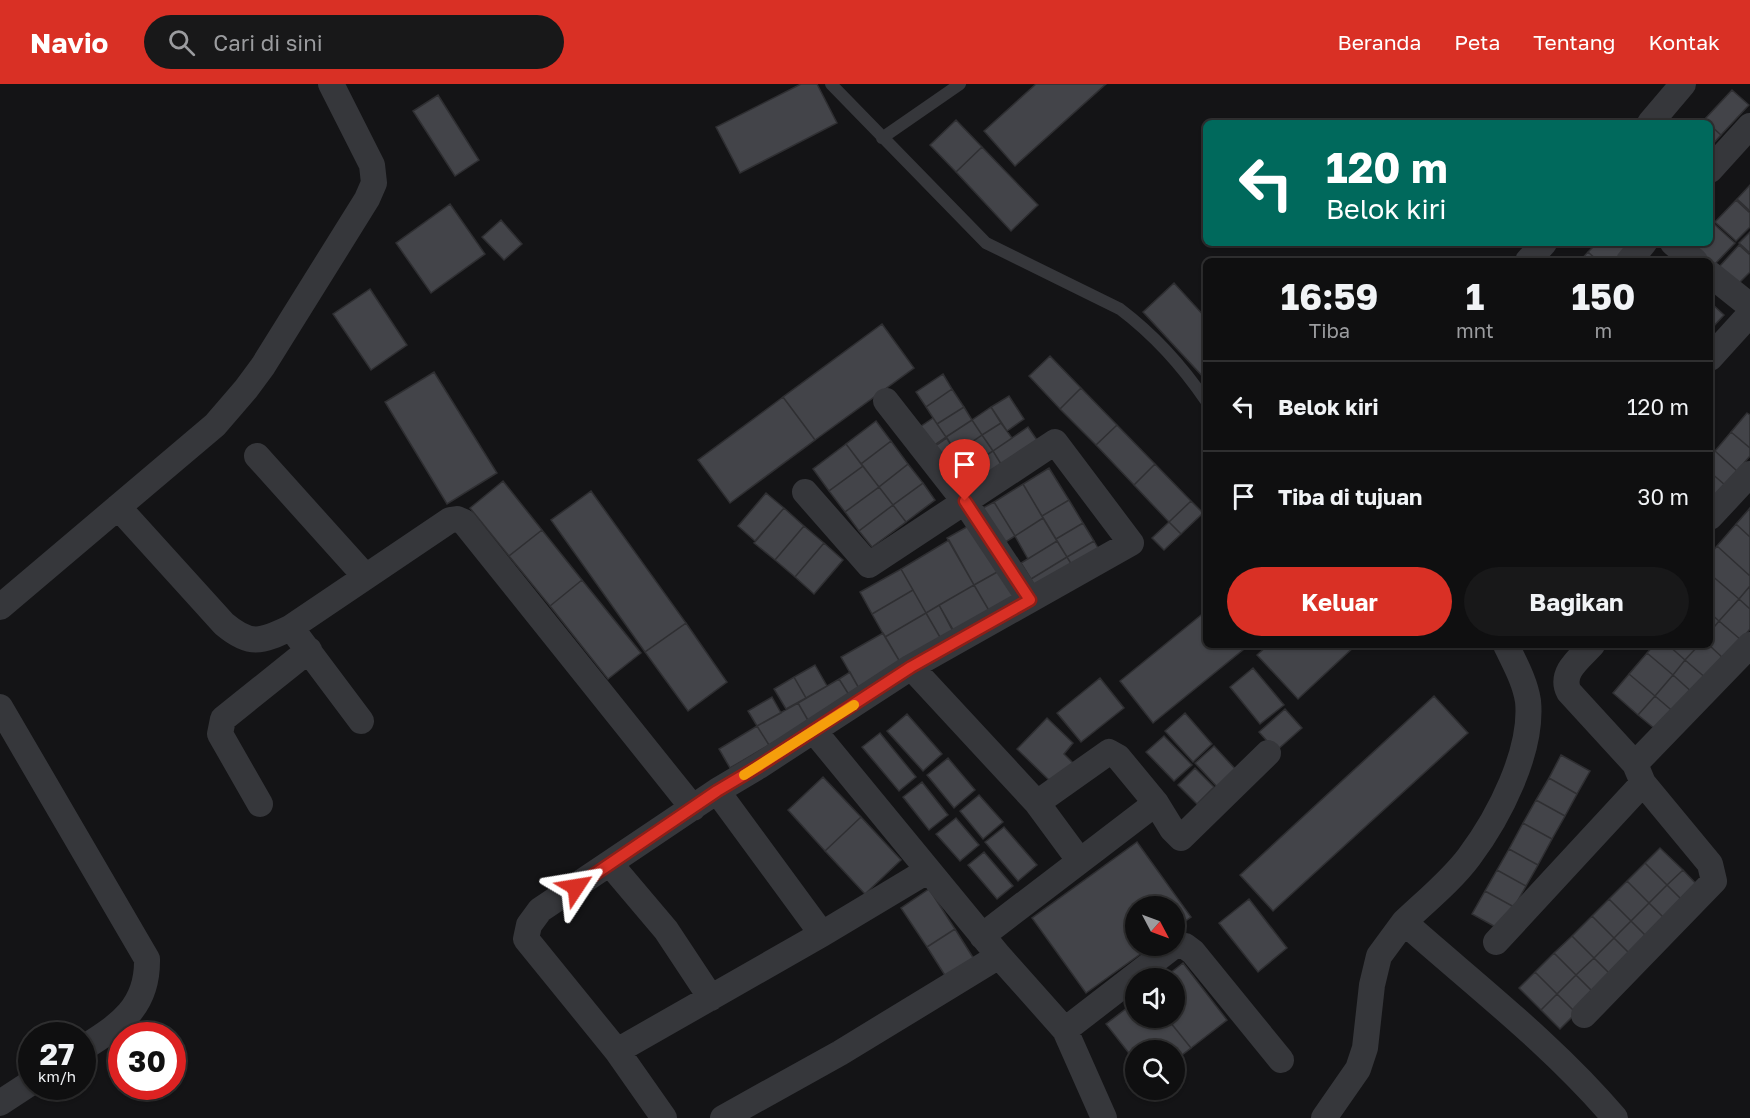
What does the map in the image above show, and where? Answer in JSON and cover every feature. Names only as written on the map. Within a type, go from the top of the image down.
[{"type":"street","points":[[0,607],[215,425],[246,389],[367,199],[374,183],[372,165],[331,84]]},
{"type":"street","points":[[1653,120],[1683,84]]},
{"type":"street","points":[[1713,167],[1750,126]]},
{"type":"street","points":[[1531,258],[1541,246]]},
{"type":"street","points":[[1632,258],[1642,246]]},
{"type":"street","points":[[1676,246],[1691,258]]},
{"type":"street","points":[[1713,276],[1750,306]]},
{"type":"street","points":[[1713,355],[1750,314]]},
{"type":"street","points":[[886,401],[965,501],[1030,600]]},
{"type":"street","points":[[664,1118],[617,1051],[526,939],[529,925],[540,910],[611,865],[717,791],[911,667],[1131,543],[1055,441],[870,565],[805,492]]},
{"type":"street","points":[[257,456],[365,576]]},
{"type":"street","points":[[1713,514],[1750,474]]},
{"type":"street","points":[[118,507],[224,624],[238,636],[252,641],[269,638],[290,628],[450,520],[457,519],[464,522],[693,808]]},
{"type":"street","points":[[290,628],[361,721]]},
{"type":"street","points":[[1496,942],[1750,645]]},
{"type":"street","points":[[1324,1118],[1358,1069],[1365,1048],[1372,985],[1379,956],[1404,922],[1468,858],[1496,816],[1520,762],[1528,715],[1527,698],[1507,648]]},
{"type":"street","points":[[1584,1015],[1714,881],[1710,864],[1565,685],[1566,676],[1589,648]]},
{"type":"street","points":[[260,804],[220,734],[220,726],[223,718],[309,650]]},
{"type":"street","points":[[911,667],[1037,803],[1079,860]]},
{"type":"street","points":[[0,707],[147,959],[147,980],[140,999],[124,1018],[96,1039]]},
{"type":"street","points":[[814,731],[999,957],[1065,1030],[1104,1118]]},
{"type":"street","points":[[1037,803],[1109,752],[1118,757],[1156,803],[1172,830],[1181,838],[1268,753]]},
{"type":"street","points":[[717,791],[822,934]]},
{"type":"street","points":[[982,936],[1156,803]]},
{"type":"street","points":[[611,865],[666,930],[711,998]]},
{"type":"street","points":[[617,1051],[927,871]]},
{"type":"street","points":[[1404,922],[1541,1043],[1594,1094],[1615,1118]]},
{"type":"street","points":[[1065,1030],[1175,945],[1185,946],[1193,952],[1281,1060]]},
{"type":"street","points":[[723,1118],[840,1053],[999,957]]},
{"type":"street","points":[[0,1103],[18,1091]]},
{"type":"lane","points":[[831,84],[986,243],[1120,309],[1134,319],[1168,353],[1203,397]]},
{"type":"lane","points":[[882,138],[960,84]]},
{"type":"building","points":[[801,84],[817,84],[837,123],[740,173],[716,127]]},
{"type":"building","points":[[1036,84],[1106,84],[1015,166],[984,131]]},
{"type":"building","points":[[1732,90],[1749,105],[1721,135],[1713,128],[1713,120],[1704,120]]},
{"type":"building","points":[[438,95],[479,160],[455,176],[413,111]]},
{"type":"building","points":[[956,120],[982,147],[956,172],[930,145]]},
{"type":"building","points":[[1713,128],[1721,135],[1713,144]]},
{"type":"building","points":[[982,147],[1038,205],[1011,231],[956,172]]},
{"type":"building","points":[[1750,185],[1750,211],[1737,199]]},
{"type":"building","points":[[1736,200],[1750,213],[1750,227],[1736,241],[1715,222]]},
{"type":"building","points":[[450,204],[485,254],[431,293],[396,243]]},
{"type":"building","points":[[501,220],[522,244],[504,260],[482,237]]},
{"type":"building","points":[[1713,225],[1735,243],[1714,265],[1713,258],[1707,258],[1694,246],[1713,246]]},
{"type":"building","points":[[1750,232],[1750,253],[1739,243]]},
{"type":"building","points":[[1739,245],[1750,255],[1750,272],[1737,285],[1719,267]]},
{"type":"building","points":[[1594,246],[1630,246],[1620,258],[1595,258],[1588,252]]},
{"type":"building","points":[[1588,252],[1595,258],[1583,258]]},
{"type":"building","points":[[1174,283],[1203,315],[1203,377],[1143,312]]},
{"type":"building","points":[[370,289],[407,345],[371,370],[333,314]]},
{"type":"building","points":[[1713,305],[1724,315],[1713,327]]},
{"type":"building","points":[[882,324],[914,368],[815,440],[783,397]]},
{"type":"building","points":[[1050,356],[1081,388],[1060,409],[1029,376]]},
{"type":"building","points":[[434,372],[497,473],[447,504],[385,402]]},
{"type":"building","points":[[943,374],[952,389],[926,407],[916,392]]},
{"type":"building","points":[[1081,388],[1117,425],[1096,445],[1060,409]]},
{"type":"building","points":[[952,389],[964,407],[937,424],[926,407]]},
{"type":"building","points":[[1009,396],[1024,419],[1007,431],[991,407]]},
{"type":"building","points":[[783,397],[815,440],[730,503],[698,460]]},
{"type":"building","points":[[964,407],[972,420],[946,437],[937,424]]},
{"type":"building","points":[[991,407],[1001,423],[982,435],[972,420]]},
{"type":"building","points":[[1747,413],[1750,415],[1750,448],[1731,432]]},
{"type":"building","points":[[933,418],[946,437],[930,448],[917,429]]},
{"type":"building","points":[[972,420],[982,435],[956,453],[946,437]]},
{"type":"building","points":[[876,421],[891,441],[861,464],[846,444]]},
{"type":"building","points":[[1001,423],[1012,438],[993,451],[982,435]]},
{"type":"building","points":[[1117,425],[1155,464],[1134,485],[1096,445]]},
{"type":"building","points":[[1028,427],[1037,440],[1001,464],[993,451]]},
{"type":"building","points":[[1731,432],[1750,448],[1750,456],[1737,471],[1715,451]]},
{"type":"building","points":[[982,435],[993,451],[966,468],[956,453]]},
{"type":"building","points":[[947,438],[956,453],[943,461],[934,447]]},
{"type":"building","points":[[891,441],[908,464],[879,487],[861,464]]},
{"type":"building","points":[[846,444],[863,466],[829,491],[813,469]]},
{"type":"building","points":[[993,451],[1001,464],[974,482],[966,468]]},
{"type":"building","points":[[1715,451],[1737,471],[1725,485],[1713,475],[1713,453]]},
{"type":"building","points":[[956,453],[974,482],[962,490],[943,461]]},
{"type":"building","points":[[908,464],[923,483],[893,505],[879,487]]},
{"type":"building","points":[[1155,464],[1191,501],[1169,522],[1134,485]]},
{"type":"building","points":[[863,466],[879,487],[845,512],[829,491]]},
{"type":"building","points":[[1049,468],[1069,500],[1042,516],[1023,484]]},
{"type":"building","points":[[1713,475],[1725,485],[1713,499]]},
{"type":"building","points":[[503,481],[542,530],[509,556],[470,508]]},
{"type":"building","points":[[923,483],[935,500],[906,522],[893,505]]},
{"type":"building","points":[[1023,484],[1043,518],[1015,536],[994,502]]},
{"type":"building","points":[[879,487],[893,505],[859,531],[845,512]]},
{"type":"building","points":[[591,491],[686,623],[645,652],[551,520]]},
{"type":"building","points":[[766,493],[784,508],[755,541],[738,526]]},
{"type":"building","points":[[1069,500],[1083,523],[1056,539],[1042,516]]},
{"type":"building","points":[[1191,501],[1203,513],[1181,534],[1169,522]]},
{"type":"building","points":[[994,502],[1015,536],[1004,543],[983,508]]},
{"type":"building","points":[[893,505],[906,522],[872,547],[859,531]]},
{"type":"building","points":[[784,508],[804,526],[775,560],[754,543]]},
{"type":"building","points":[[1750,508],[1750,537],[1736,524]]},
{"type":"building","points":[[1043,518],[1057,541],[1028,559],[1015,536]]},
{"type":"building","points":[[1169,522],[1181,534],[1164,550],[1152,538]]},
{"type":"building","points":[[1083,523],[1094,541],[1067,557],[1056,539]]},
{"type":"building","points":[[972,524],[999,571],[974,585],[947,538]]},
{"type":"building","points":[[1736,524],[1750,537],[1750,576],[1717,546]]},
{"type":"building","points":[[804,526],[824,543],[795,577],[775,560]]},
{"type":"building","points":[[542,530],[582,580],[550,606],[509,556]]},
{"type":"building","points":[[949,540],[974,585],[926,613],[901,569]]},
{"type":"building","points":[[1057,541],[1067,557],[1031,579],[1021,563]]},
{"type":"building","points":[[1094,541],[1102,555],[1076,572],[1067,557]]},
{"type":"building","points":[[824,543],[843,560],[814,594],[795,577]]},
{"type":"building","points":[[1717,546],[1750,576],[1750,586],[1739,599],[1713,577],[1713,551]]},
{"type":"building","points":[[1067,557],[1076,572],[1039,594],[1031,579]]},
{"type":"building","points":[[901,569],[913,590],[872,614],[860,592]]},
{"type":"building","points":[[999,571],[1019,605],[994,619],[974,585]]},
{"type":"building","points":[[1713,577],[1739,599],[1719,621],[1713,616]]},
{"type":"building","points":[[582,580],[641,653],[608,679],[550,606]]},
{"type":"building","points":[[974,585],[994,619],[959,640],[939,605]]},
{"type":"building","points":[[1750,586],[1750,609],[1739,599]]},
{"type":"building","points":[[913,590],[926,613],[885,637],[872,614]]},
{"type":"building","points":[[1739,599],[1750,609],[1750,629],[1741,640],[1719,621]]},
{"type":"building","points":[[939,605],[956,637],[944,644],[926,613]]},
{"type":"building","points":[[926,613],[944,644],[903,667],[885,637]]},
{"type":"building","points":[[1203,613],[1203,648],[1245,648],[1153,723],[1120,681]]},
{"type":"building","points":[[1713,616],[1719,621],[1713,628]]},
{"type":"building","points":[[1719,621],[1741,640],[1724,659],[1712,648],[1713,628]]},
{"type":"building","points":[[686,623],[727,682],[688,711],[645,652]]},
{"type":"building","points":[[883,633],[903,667],[861,692],[841,657]]},
{"type":"building","points":[[1265,648],[1353,648],[1298,699],[1257,655]]},
{"type":"building","points":[[1651,648],[1671,648],[1685,660],[1673,675],[1647,653]]},
{"type":"building","points":[[1671,648],[1696,648],[1685,660]]},
{"type":"building","points":[[1696,648],[1712,648],[1724,659],[1707,679],[1685,660]]},
{"type":"building","points":[[1647,653],[1673,675],[1655,696],[1629,674]]},
{"type":"building","points":[[1685,660],[1707,679],[1694,694],[1673,675]]},
{"type":"building","points":[[815,665],[827,686],[806,698],[794,677]]},
{"type":"building","points":[[1253,668],[1284,705],[1260,724],[1230,687]]},
{"type":"building","points":[[850,672],[861,692],[851,698],[839,679]]},
{"type":"building","points":[[1629,674],[1655,696],[1638,715],[1613,693]]},
{"type":"building","points":[[1673,675],[1694,694],[1676,714],[1655,696]]},
{"type":"building","points":[[794,677],[806,698],[786,709],[774,689]]},
{"type":"building","points":[[1100,678],[1124,708],[1081,742],[1057,713]]},
{"type":"building","points":[[839,679],[851,698],[809,722],[798,703]]},
{"type":"building","points":[[1434,696],[1468,733],[1273,911],[1240,875]]},
{"type":"building","points":[[1655,696],[1676,714],[1660,733],[1638,715]]},
{"type":"building","points":[[772,697],[781,713],[757,726],[748,711]]},
{"type":"building","points":[[798,703],[809,722],[769,745],[757,726]]},
{"type":"building","points":[[1285,709],[1302,728],[1276,751],[1259,732]]},
{"type":"building","points":[[1185,713],[1212,744],[1193,762],[1165,731]]},
{"type":"building","points":[[907,714],[942,754],[923,771],[887,731]]},
{"type":"building","points":[[1047,718],[1073,743],[1064,754],[1073,763],[1052,783],[1017,749]]},
{"type":"building","points":[[757,726],[769,745],[730,768],[719,749]]},
{"type":"building","points":[[880,733],[916,777],[899,791],[862,747]]},
{"type":"building","points":[[1164,736],[1192,765],[1174,781],[1146,752]]},
{"type":"building","points":[[1214,746],[1238,772],[1219,789],[1195,763]]},
{"type":"building","points":[[1561,755],[1590,771],[1577,794],[1549,778]]},
{"type":"building","points":[[948,758],[975,790],[954,808],[927,775]]},
{"type":"building","points":[[1195,768],[1214,787],[1197,804],[1178,785]]},
{"type":"building","points":[[823,777],[861,817],[825,851],[788,810]]},
{"type":"building","points":[[1549,778],[1577,794],[1565,816],[1536,800]]},
{"type":"building","points":[[922,782],[948,815],[929,830],[903,797]]},
{"type":"building","points":[[979,795],[1003,822],[983,839],[960,811]]},
{"type":"building","points":[[1536,800],[1565,816],[1552,839],[1523,823]]},
{"type":"building","points":[[861,817],[901,860],[865,894],[825,851]]},
{"type":"building","points":[[956,818],[979,845],[960,861],[936,834]]},
{"type":"building","points":[[1523,823],[1552,839],[1538,865],[1509,849]]},
{"type":"building","points":[[1004,827],[1037,865],[1018,881],[985,842]]},
{"type":"building","points":[[1137,842],[1176,896],[1125,896],[1125,956],[1138,956],[1086,993],[1032,918]]},
{"type":"building","points":[[1660,848],[1683,870],[1667,885],[1645,863]]},
{"type":"building","points":[[1509,849],[1538,865],[1526,886],[1497,870]]},
{"type":"building","points":[[984,852],[1013,886],[997,899],[968,865]]},
{"type":"building","points":[[1645,863],[1667,885],[1649,903],[1627,881]]},
{"type":"building","points":[[1497,870],[1526,886],[1514,907],[1485,891]]},
{"type":"building","points":[[1683,870],[1701,889],[1686,904],[1667,885]]},
{"type":"building","points":[[1627,881],[1649,903],[1631,921],[1609,899]]},
{"type":"building","points":[[1667,885],[1686,904],[1668,922],[1649,903]]},
{"type":"building","points":[[929,889],[955,929],[927,947],[901,908]]},
{"type":"building","points":[[1485,891],[1514,907],[1501,930],[1472,914]]},
{"type":"building","points":[[1249,899],[1287,948],[1258,972],[1219,923]]},
{"type":"building","points":[[1609,899],[1631,921],[1614,938],[1592,916]]},
{"type":"building","points":[[1649,903],[1668,922],[1650,940],[1631,921]]},
{"type":"building","points":[[1185,909],[1191,917],[1185,921]]},
{"type":"building","points":[[1592,916],[1614,938],[1594,958],[1572,936]]},
{"type":"building","points":[[1631,921],[1650,940],[1633,957],[1614,938]]},
{"type":"building","points":[[955,929],[974,959],[946,977],[927,947]]},
{"type":"building","points":[[1572,936],[1594,958],[1576,975],[1554,953]]},
{"type":"building","points":[[1614,938],[1633,957],[1613,977],[1594,958]]},
{"type":"building","points":[[1554,953],[1576,975],[1557,994],[1535,972]]},
{"type":"building","points":[[1594,958],[1613,977],[1595,994],[1576,975]]},
{"type":"building","points":[[1183,963],[1227,1020],[1191,1048],[1175,1028],[1185,1028],[1185,968],[1177,968]]},
{"type":"building","points":[[1535,972],[1557,994],[1541,1010],[1519,988]]},
{"type":"building","points":[[1576,975],[1595,994],[1576,1013],[1557,994]]},
{"type":"building","points":[[1557,994],[1576,1013],[1560,1029],[1541,1010]]},
{"type":"building","points":[[1125,1009],[1125,1028],[1175,1028],[1185,1040],[1125,1040],[1125,1048],[1106,1024]]},
{"type":"building","points":[[1185,1041],[1191,1048],[1185,1053]]},
{"type":"slow traffic","points":[[744,775],[854,705]]},
{"type":"route","points":[[576,887],[717,791],[911,667],[1030,600],[965,501]]}]
